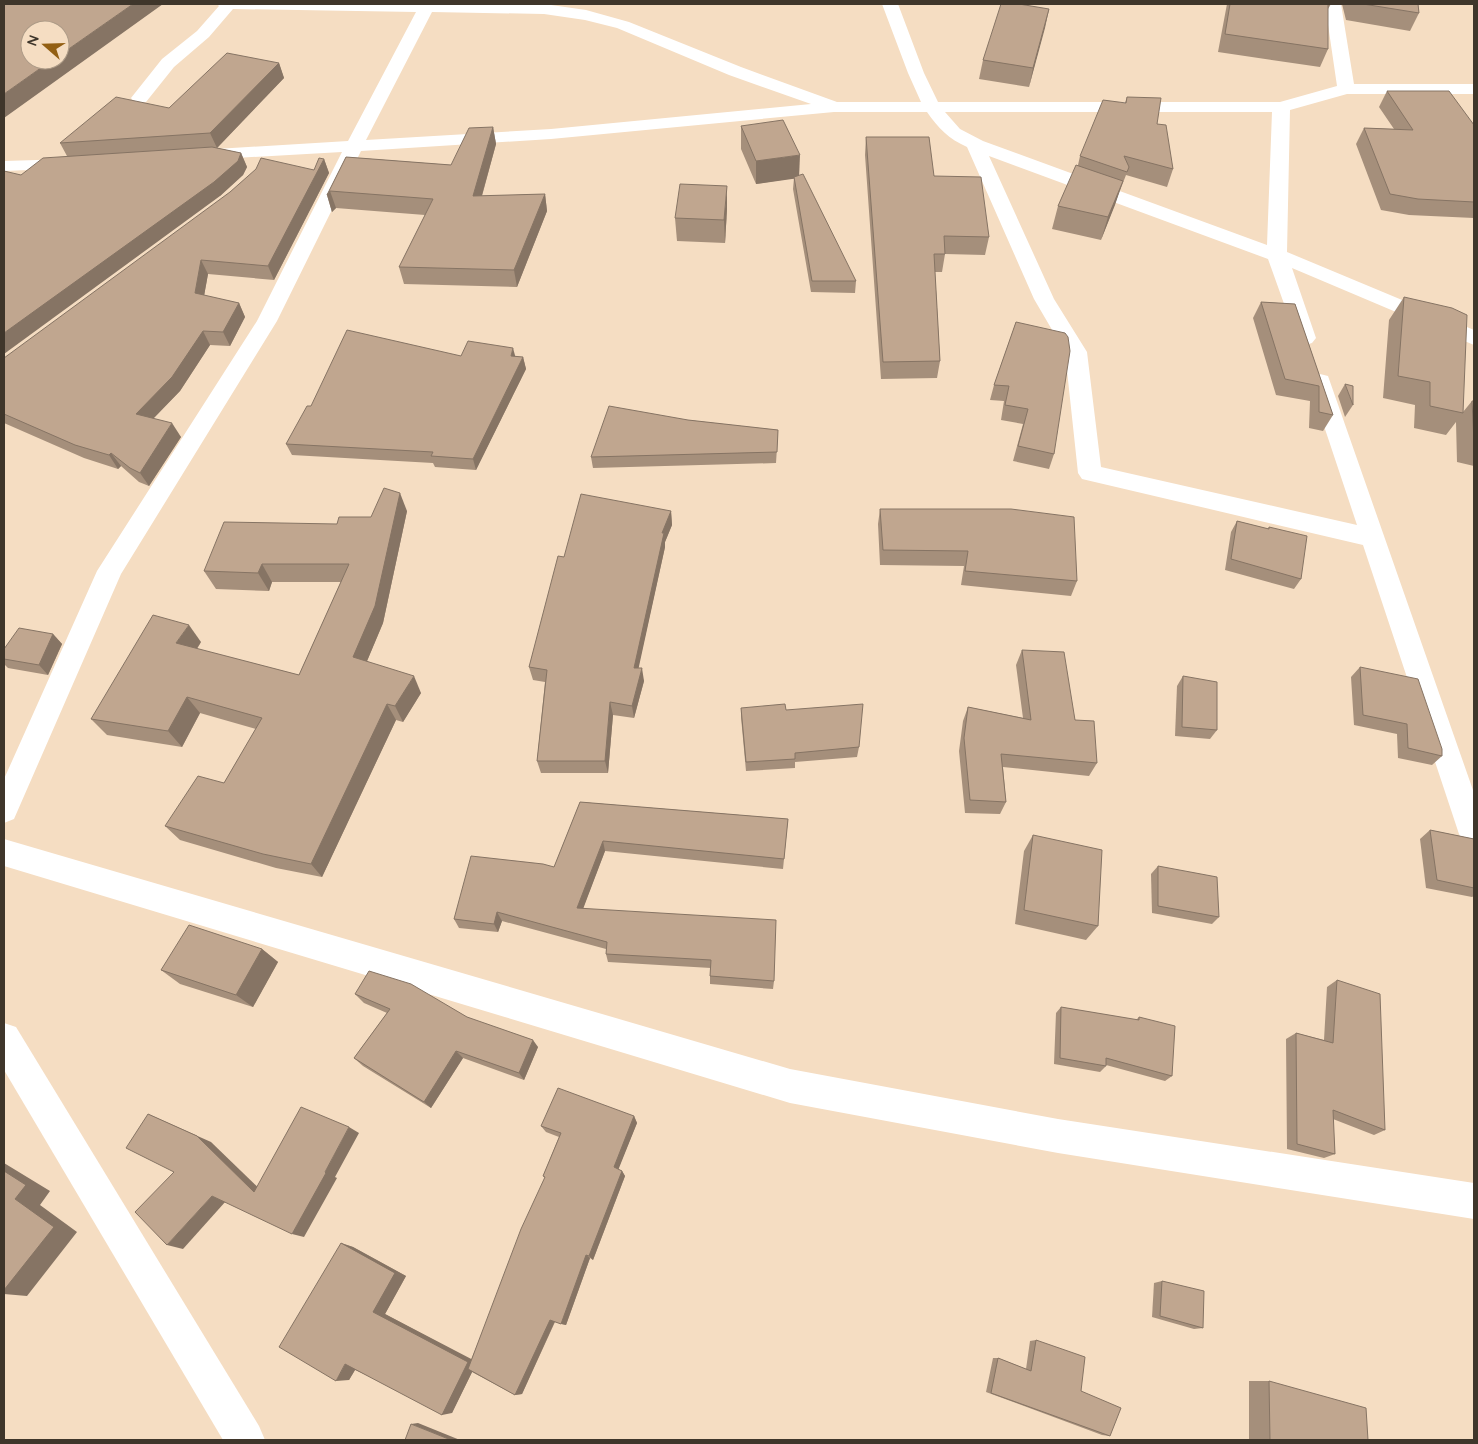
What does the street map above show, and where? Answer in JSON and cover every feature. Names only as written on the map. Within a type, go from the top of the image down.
[{"type":"street","points":[[225,4],[544,9],[586,15],[623,25],[735,71],[835,108]]},
{"type":"street","points":[[140,98],[168,63],[203,34],[230,4]]},
{"type":"street","points":[[890,4],[931,108],[953,132],[974,144],[1277,256],[1474,338]]},
{"type":"street","points":[[1333,4],[1346,89]]},
{"type":"street","points":[[4,810],[110,571],[267,322],[354,146],[427,6]]},
{"type":"street","points":[[179,157],[266,150],[551,134],[835,108],[1281,107],[1346,89],[1474,89]]},
{"type":"street","points":[[1281,107],[1277,256],[1474,834]]},
{"type":"street","points":[[974,144],[1044,299],[1076,352],[1090,473],[1374,538]]},
{"type":"street","points":[[257,169],[266,150]]},
{"type":"street","points":[[4,166],[84,164]]},
{"type":"street","points":[[4,852],[790,1086],[1058,1136],[1474,1201]]},
{"type":"street","points":[[4,1039],[245,1440]]},
{"type":"building","points":[[4,4],[133,4],[70,48],[70,20],[20,20],[20,70],[38,70],[4,94]]},
{"type":"building","points":[[1001,4],[1019,4],[1049,9],[1033,68],[983,60]]},
{"type":"building","points":[[1230,4],[1328,4],[1328,49],[1225,34]]},
{"type":"building","points":[[1363,4],[1418,4],[1419,13]]},
{"type":"building","points":[[227,53],[279,63],[210,133],[60,143],[116,97],[169,108]]},
{"type":"building","points":[[1387,91],[1449,91],[1474,125],[1474,202],[1418,199],[1390,194],[1364,128],[1413,130]]},
{"type":"building","points":[[1127,97],[1161,98],[1157,124],[1166,125],[1173,169],[1124,156],[1129,167],[1127,172],[1080,156],[1103,100],[1126,103]]},
{"type":"building","points":[[783,120],[800,155],[756,161],[741,126]]},
{"type":"building","points":[[493,127],[473,196],[545,194],[514,270],[399,267],[433,199],[330,191],[327,195],[346,157],[451,165],[469,128]]},
{"type":"building","points":[[866,137],[929,137],[934,176],[981,177],[989,237],[944,236],[945,254],[934,254],[940,361],[883,362]]},
{"type":"building","points":[[212,147],[241,153],[238,161],[214,182],[4,333],[4,171],[21,175],[43,158]]},
{"type":"building","points":[[261,158],[314,170],[319,158],[324,159],[268,266],[201,260],[195,293],[239,303],[223,332],[203,331],[172,377],[136,414],[172,423],[140,473],[130,468],[111,453],[109,455],[75,445],[4,414],[4,358],[230,192],[256,169]]},
{"type":"building","points":[[1076,165],[1123,181],[1108,217],[1058,206]]},
{"type":"building","points":[[803,174],[856,281],[812,281],[794,177]]},
{"type":"building","points":[[680,184],[727,186],[724,220],[675,218]]},
{"type":"building","points":[[1404,297],[1452,308],[1467,315],[1463,413],[1430,406],[1430,382],[1398,376]]},
{"type":"building","points":[[1261,302],[1295,304],[1333,415],[1319,412],[1319,386],[1285,379]]},
{"type":"building","points":[[1016,322],[1065,333],[1068,337],[1070,351],[1054,454],[1018,446],[1028,409],[1005,405],[1009,386],[994,385]]},
{"type":"building","points":[[347,330],[461,356],[468,341],[513,348],[511,356],[523,357],[473,459],[431,456],[433,452],[286,444],[307,406],[311,406]]},
{"type":"building","points":[[1345,384],[1353,386],[1353,405]]},
{"type":"building","points":[[1472,401],[1474,401],[1474,442]]},
{"type":"building","points":[[609,406],[688,420],[778,430],[777,452],[591,457]]},
{"type":"building","points":[[384,488],[400,493],[375,606],[353,657],[414,676],[395,706],[387,704],[311,864],[263,854],[165,826],[198,776],[224,783],[262,718],[187,697],[168,731],[91,719],[153,615],[189,625],[176,643],[299,675],[349,564],[262,564],[258,573],[204,571],[224,522],[337,524],[339,517],[371,517]]},
{"type":"building","points":[[581,494],[671,511],[662,533],[664,533],[634,668],[642,668],[632,706],[610,702],[605,761],[537,761],[547,670],[529,667],[558,556],[564,557]]},
{"type":"building","points":[[880,509],[1011,509],[1074,517],[1077,581],[965,571],[968,551],[883,550]]},
{"type":"building","points":[[1237,521],[1307,536],[1301,579],[1231,559]]},
{"type":"building","points":[[19,628],[53,634],[39,665],[4,659],[4,649]]},
{"type":"building","points":[[1022,650],[1064,652],[1075,720],[1094,721],[1097,763],[1001,754],[1006,802],[970,800],[964,738],[968,707],[1031,720]]},
{"type":"building","points":[[1360,667],[1418,679],[1442,749],[1442,756],[1408,748],[1407,724],[1363,715]]},
{"type":"building","points":[[1183,676],[1217,682],[1217,730],[1182,727]]},
{"type":"building","points":[[785,704],[786,710],[863,704],[859,747],[795,753],[795,759],[746,762],[741,708]]},
{"type":"building","points":[[580,802],[788,819],[784,859],[603,841],[577,908],[776,920],[774,981],[710,976],[711,960],[606,954],[607,942],[497,912],[494,924],[454,919],[471,856],[543,864],[554,867]]},
{"type":"building","points":[[1430,830],[1474,839],[1474,888],[1437,880]]},
{"type":"building","points":[[1033,835],[1102,850],[1098,926],[1024,910]]},
{"type":"building","points":[[1158,866],[1217,877],[1219,917],[1158,906]]},
{"type":"building","points":[[189,925],[262,949],[236,995],[161,970]]},
{"type":"building","points":[[369,971],[411,984],[467,1017],[533,1040],[519,1073],[456,1051],[424,1102],[354,1058],[390,1009],[355,994]]},
{"type":"building","points":[[1337,980],[1380,994],[1385,1130],[1333,1110],[1335,1154],[1297,1144],[1296,1033],[1333,1043]]},
{"type":"building","points":[[1061,1007],[1139,1020],[1139,1017],[1175,1026],[1172,1076],[1106,1058],[1106,1066],[1060,1058]]},
{"type":"building","points":[[558,1088],[634,1116],[614,1167],[622,1171],[589,1256],[586,1255],[561,1324],[550,1320],[515,1395],[468,1369],[521,1229],[545,1177],[543,1176],[561,1133],[541,1126]]},
{"type":"building","points":[[301,1107],[349,1127],[292,1234],[212,1196],[167,1245],[135,1212],[174,1172],[126,1148],[148,1114],[197,1136],[254,1192]]},
{"type":"building","points":[[4,1171],[26,1185],[15,1199],[54,1227],[4,1290]]},
{"type":"building","points":[[341,1243],[395,1273],[373,1312],[468,1362],[442,1415],[345,1364],[336,1381],[279,1347]]},
{"type":"building","points":[[1162,1281],[1204,1291],[1203,1328],[1160,1316]]},
{"type":"building","points":[[1036,1340],[1085,1357],[1081,1391],[1121,1408],[1110,1436],[991,1393],[998,1358],[1031,1371]]},
{"type":"building","points":[[1269,1381],[1366,1408],[1368,1440],[1270,1440]]},
{"type":"building","points":[[411,1424],[451,1440],[405,1440]]}]
